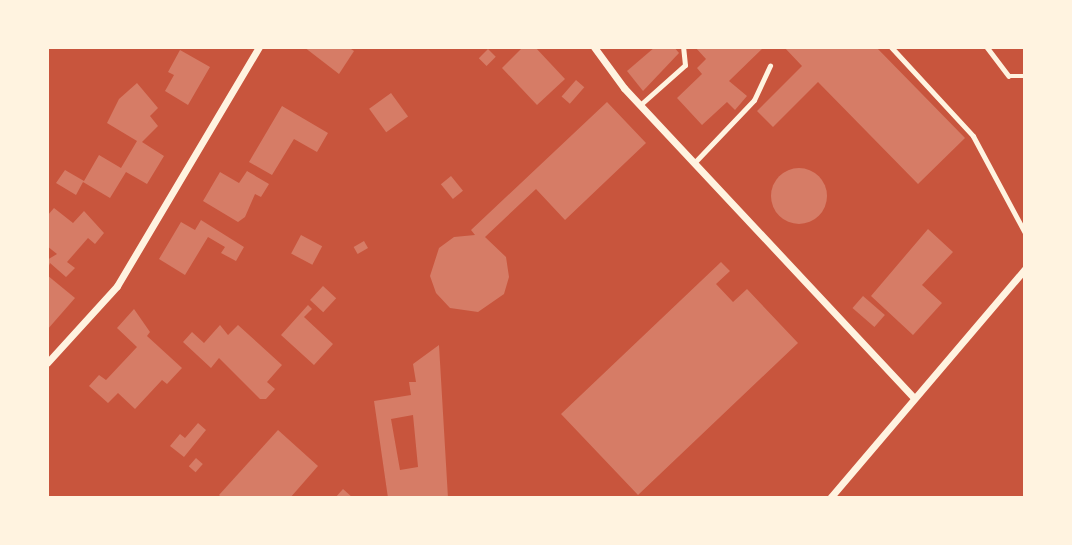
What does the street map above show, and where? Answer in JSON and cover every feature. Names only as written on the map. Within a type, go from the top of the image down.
[{"type":"street","points":[[47,363],[117,286],[259,47]]},
{"type":"street","points":[[594,47],[604,65],[624,88],[913,397]]},
{"type":"street","points":[[830,498],[913,397],[1025,269]]},
{"type":"lane","points":[[640,105],[685,65],[683,47]]},
{"type":"lane","points":[[891,47],[973,136],[1025,233]]},
{"type":"lane","points":[[694,163],[754,100],[770,66]]},
{"type":"path","points":[[987,47],[1009,76],[1025,76]]},
{"type":"building","points":[[304,47],[348,47],[354,51],[339,74]]},
{"type":"building","points":[[523,47],[535,47],[565,79],[537,105],[502,68]]},
{"type":"building","points":[[655,47],[674,47],[679,53],[643,91],[627,71]]},
{"type":"building","points":[[695,47],[764,47],[729,81],[747,96],[735,110],[727,102],[702,125],[677,98],[702,74],[697,68],[706,59]]},
{"type":"building","points":[[784,47],[876,47],[965,138],[918,184],[818,82],[773,127],[757,111],[802,66]]},
{"type":"building","points":[[488,49],[496,57],[487,66],[479,58]]},
{"type":"building","points":[[180,50],[210,67],[188,105],[165,91],[174,75],[168,72]]},
{"type":"building","points":[[576,80],[584,87],[570,104],[562,97]]},
{"type":"building","points":[[137,83],[158,108],[150,116],[158,126],[142,142],[164,156],[147,184],[126,172],[110,198],[83,182],[76,195],[56,183],[65,170],[84,181],[99,155],[121,168],[137,141],[107,123],[119,99]]},
{"type":"building","points":[[391,93],[408,116],[386,132],[369,109]]},
{"type":"building","points":[[607,102],[646,143],[565,220],[536,189],[485,237],[506,257],[509,277],[504,294],[478,312],[450,308],[436,293],[430,276],[439,248],[454,237],[475,235],[471,230]]},
{"type":"building","points":[[282,106],[328,133],[317,152],[294,139],[272,175],[249,162]]},
{"type":"building","points":[[793,168],[805,168],[815,172],[823,180],[827,196],[823,212],[815,220],[805,224],[793,224],[783,220],[775,212],[771,202],[771,190],[775,180],[783,172]]},
{"type":"building","points":[[247,171],[269,184],[261,197],[255,194],[245,217],[238,222],[203,201],[220,172],[239,183]]},
{"type":"building","points":[[451,176],[463,191],[453,199],[441,184]]},
{"type":"building","points":[[54,208],[73,223],[84,211],[104,233],[95,244],[88,238],[67,262],[75,268],[66,277],[50,263],[47,271],[47,260],[57,254],[47,246],[47,216]]},
{"type":"building","points":[[201,220],[244,247],[236,261],[221,253],[225,247],[208,237],[185,275],[159,259],[181,222],[195,230]]},
{"type":"building","points":[[928,229],[953,252],[922,285],[942,303],[913,335],[871,296]]},
{"type":"building","points":[[301,235],[322,246],[312,265],[291,254]]},
{"type":"building","points":[[364,241],[368,248],[358,254],[354,247]]},
{"type":"building","points":[[721,262],[730,271],[716,284],[733,302],[747,289],[798,343],[638,495],[561,414]]},
{"type":"building","points":[[47,275],[75,298],[47,330]]},
{"type":"building","points":[[323,286],[336,298],[323,312],[310,300]]},
{"type":"building","points":[[863,296],[885,315],[874,327],[853,308]]},
{"type":"building","points":[[308,305],[312,309],[304,317],[333,344],[314,365],[281,335]]},
{"type":"building","points":[[134,309],[150,332],[147,336],[182,368],[167,384],[162,380],[135,409],[118,393],[108,403],[89,386],[99,375],[106,380],[137,347],[117,328]]},
{"type":"building","points":[[220,325],[228,335],[238,325],[282,365],[267,382],[275,389],[266,399],[260,399],[219,358],[211,368],[183,342],[192,332],[204,343]]},
{"type":"building","points":[[439,345],[448,498],[388,498],[374,401],[411,395],[409,382],[416,382],[413,364]],"holes":[[[413,415],[418,467],[400,470],[391,419]]]},
{"type":"building","points":[[198,423],[206,430],[184,457],[170,446],[180,434],[185,438]]},
{"type":"building","points":[[278,430],[318,466],[290,498],[222,498],[219,495]]},
{"type":"building","points":[[196,458],[203,464],[196,472],[189,466]]},
{"type":"building","points":[[343,489],[353,498],[335,498]]}]
